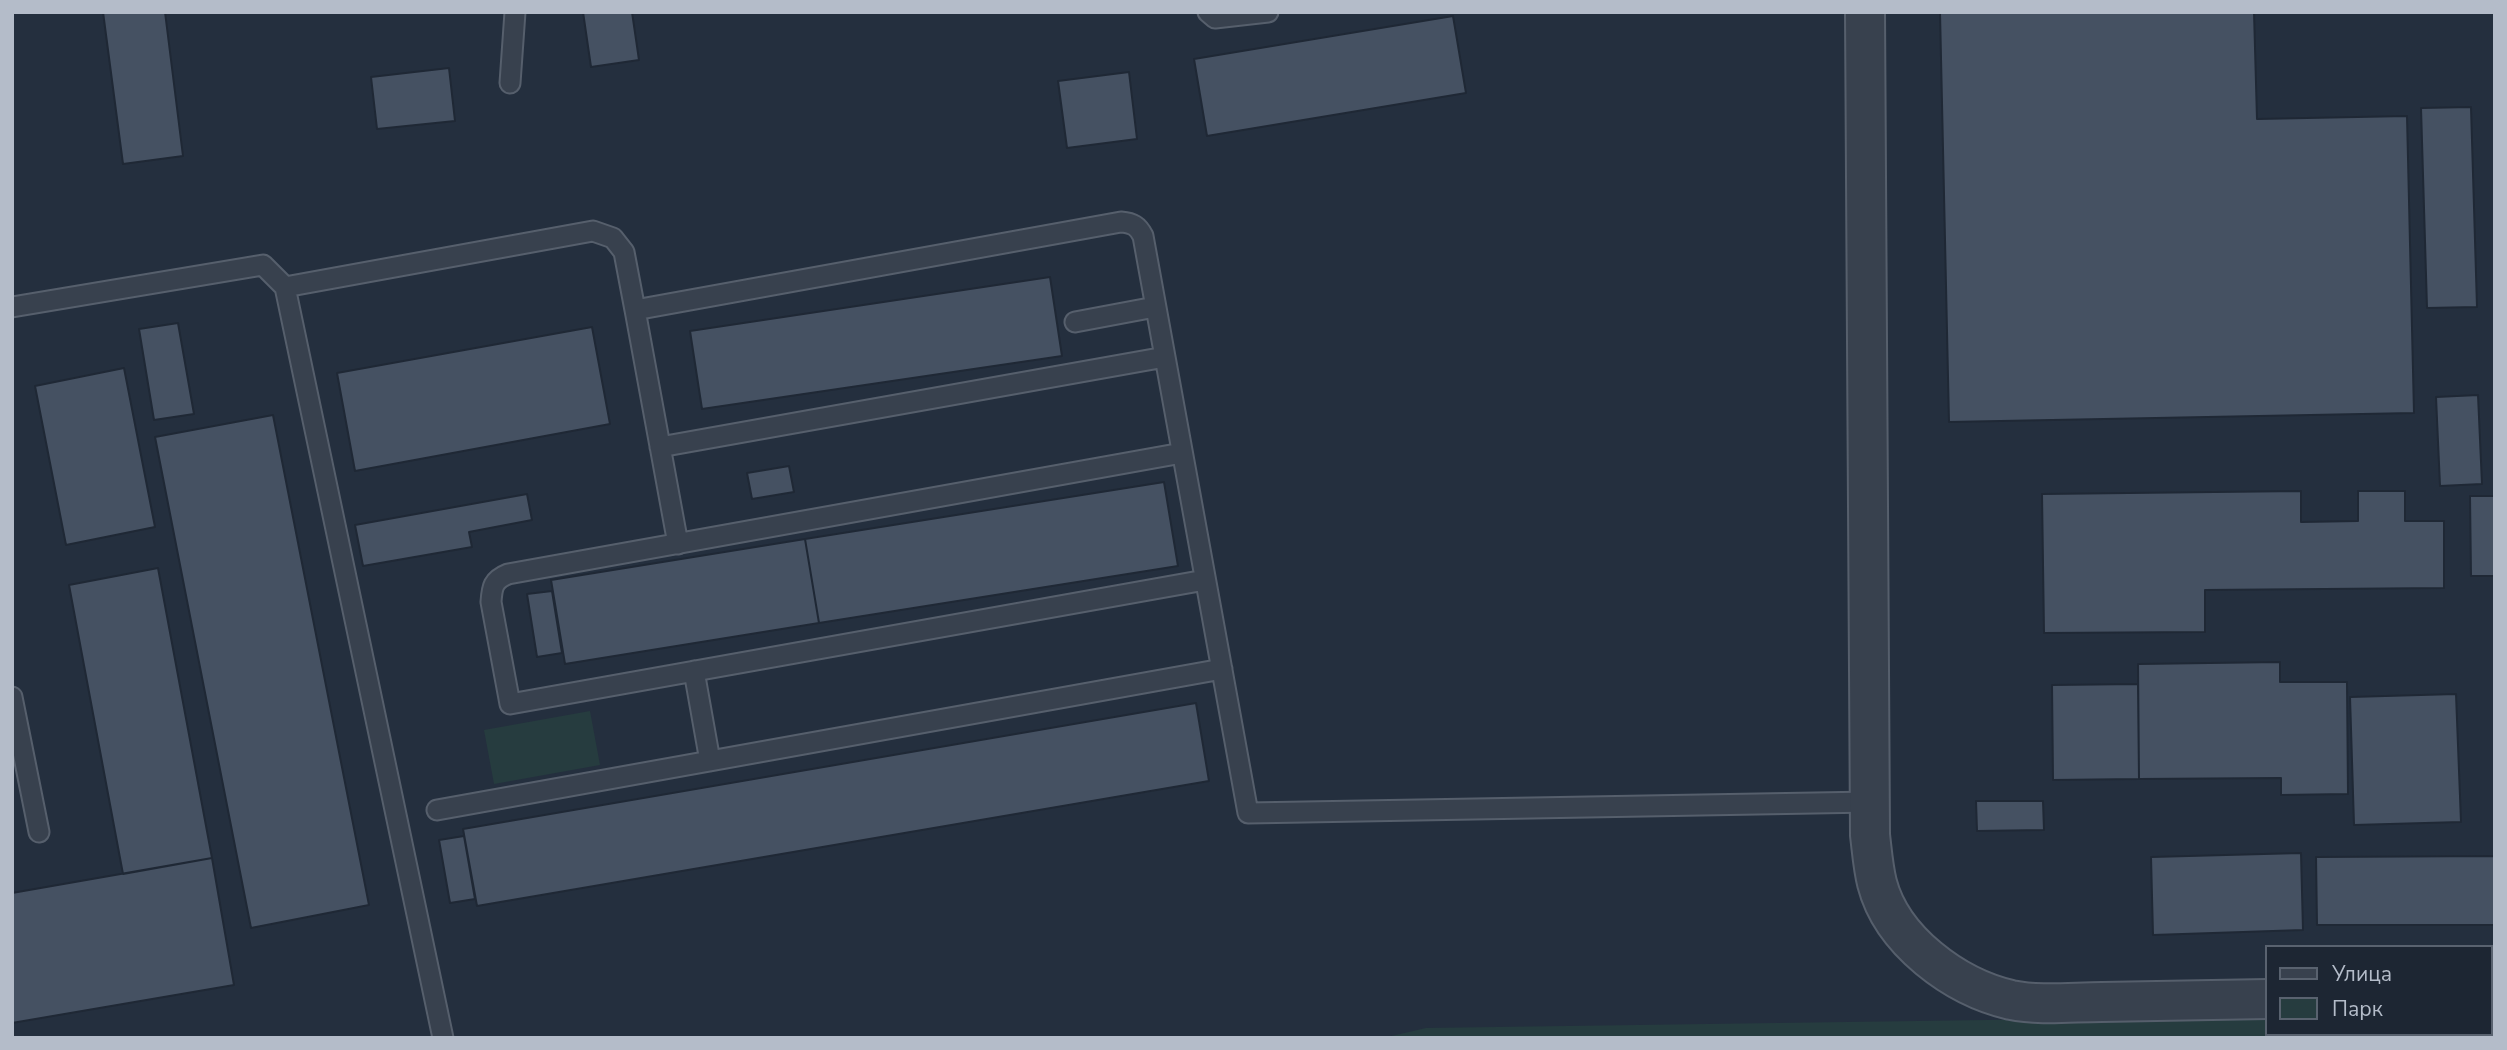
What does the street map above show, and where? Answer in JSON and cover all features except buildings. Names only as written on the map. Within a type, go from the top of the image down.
[{"type":"street","points":[[1865,12],[1870,835],[1877,883],[1890,913],[1905,936],[1930,959],[1984,993],[2015,1001],[2052,1003],[2266,999]]},
{"type":"lane","points":[[510,83],[515,12]]},
{"type":"lane","points":[[1208,12],[1215,18],[1268,12]]},
{"type":"lane","points":[[635,310],[1130,222],[1139,227],[1143,236],[1248,813],[1871,802]]},
{"type":"lane","points":[[285,286],[593,231],[613,238],[624,252],[678,544]]},
{"type":"lane","points":[[12,307],[263,265],[285,286],[443,1038]]},
{"type":"lane","points":[[1075,322],[1155,307]]},
{"type":"lane","points":[[660,447],[1165,357]]},
{"type":"lane","points":[[1182,453],[508,574],[498,578],[492,587],[491,602],[510,704],[1205,580]]},
{"type":"lane","points":[[437,810],[1222,669]]},
{"type":"lane","points":[[694,671],[710,761]]},
{"type":"lane","points":[[12,697],[39,832]]},
{"type":"green space","points":[[590,711],[600,765],[494,784],[484,730]]},
{"type":"green space","points":[[2495,1013],[2495,1038],[1383,1038],[1426,1028],[2266,1016],[2266,1036],[2493,1036]]}]
